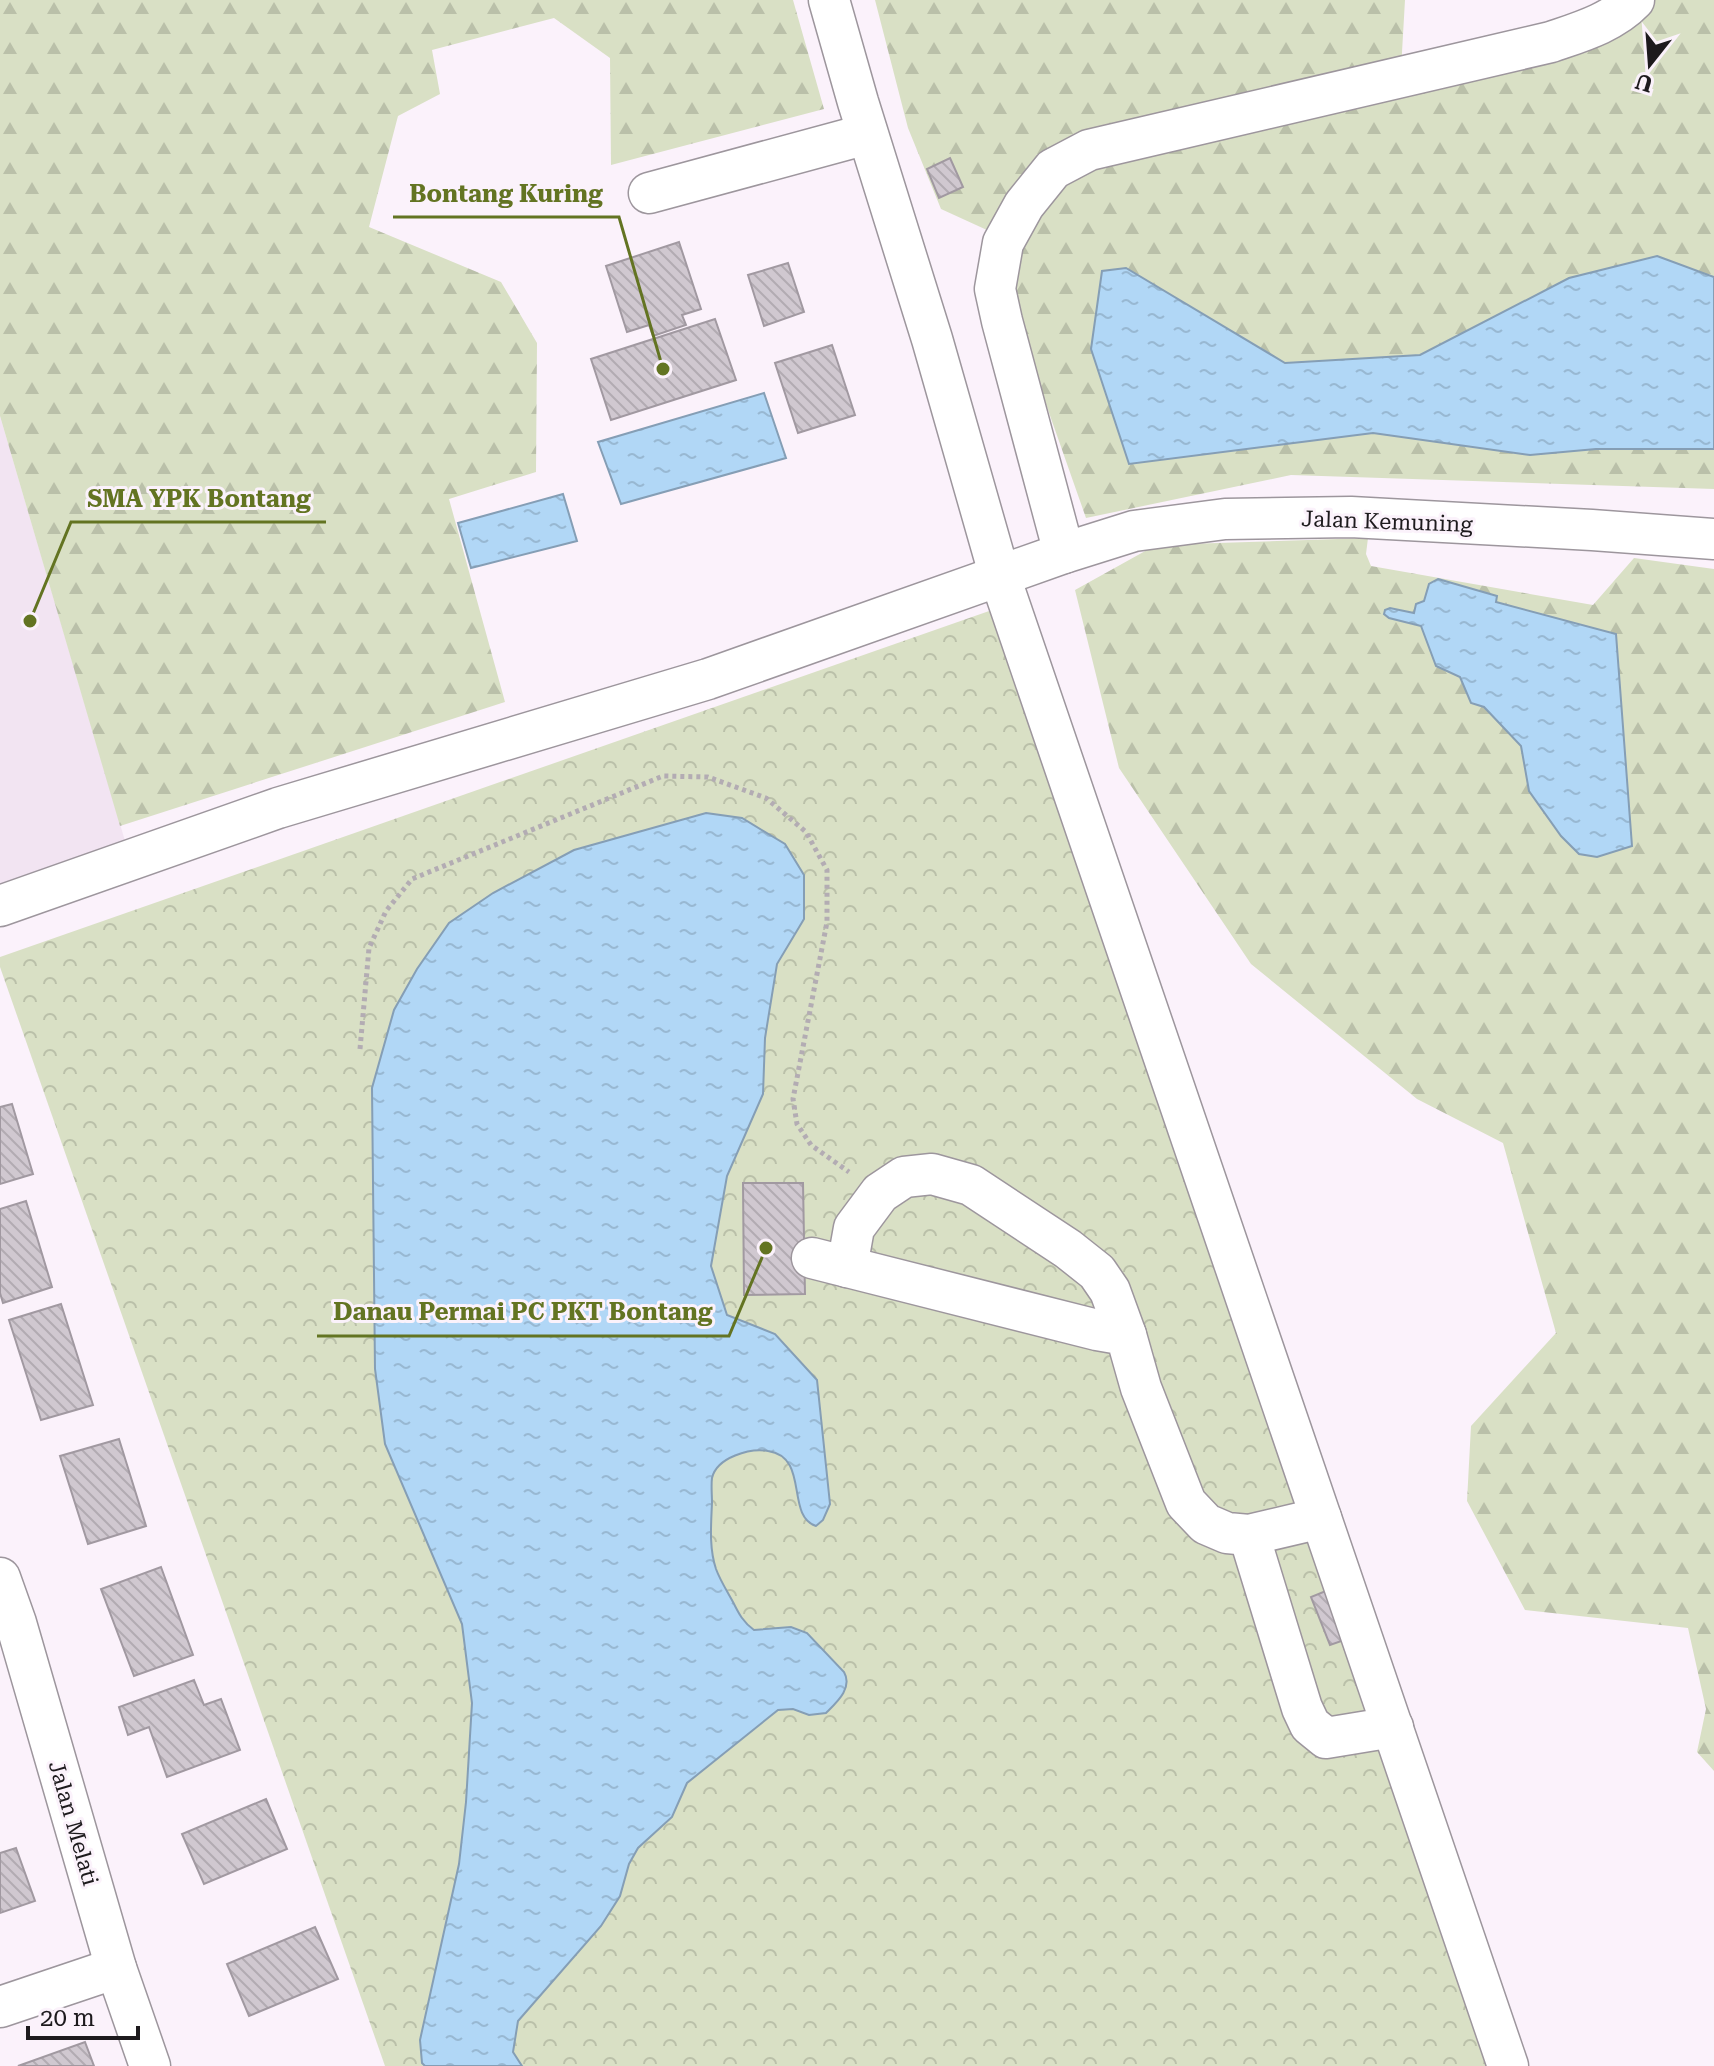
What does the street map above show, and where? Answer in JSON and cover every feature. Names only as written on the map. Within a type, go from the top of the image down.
[{"type":"street","points":[[829,0],[867,134],[932,339],[1000,577],[1508,2066]]},
{"type":"street","points":[[1064,553],[995,289],[1003,243],[1024,205],[1053,169],[1089,150],[1551,42],[1595,27],[1634,0]]},
{"type":"street","points":[[649,193],[867,134]]},
{"type":"street","name":"Jalan Kemuning","points":[[0,906],[278,808],[708,679],[1134,531],[1225,519],[1351,517],[1714,539]]},
{"type":"street","points":[[1126,1335],[830,1262],[880,1193],[904,1177],[932,1174],[971,1185],[1068,1249],[1097,1272],[1110,1291],[1126,1335],[1141,1388],[1186,1503],[1206,1524],[1227,1533],[1249,1535],[1321,1518]]},
{"type":"street","points":[[1249,1535],[1302,1708],[1310,1725],[1326,1738],[1393,1727]]},
{"type":"street","name":"Jalan Melati","points":[[0,1578],[16,1623],[116,1968],[150,2066]]},
{"type":"street","points":[[0,2007],[116,1968]]},
{"type":"path","points":[[360,1049],[369,948],[386,911],[412,879],[663,776],[708,777],[766,798],[806,832],[827,870],[827,922],[793,1099],[797,1124],[811,1145],[880,1193]]},
{"type":"shaded area","points":[[0,416],[125,841],[0,884]]},
{"type":"green space","points":[[0,0],[793,0],[824,109],[611,165],[610,58],[554,18],[432,50],[440,94],[398,116],[369,227],[501,282],[537,343],[536,472],[449,499],[505,702],[120,826],[0,416]]},
{"type":"green space","points":[[875,0],[1405,0],[1400,87],[1651,0],[1714,0],[1714,489],[1291,475],[1086,518],[1002,279],[1011,241],[941,209],[908,128]]},
{"type":"green space","points":[[1368,538],[1366,554],[1371,566],[1593,605],[1634,558],[1714,569],[1714,1771],[1697,1752],[1706,1709],[1688,1628],[1525,1610],[1467,1501],[1471,1426],[1556,1333],[1503,1143],[1417,1099],[1251,964],[1119,768],[1075,590],[1156,545]]},
{"type":"green space","points":[[992,610],[1509,2066],[385,2066],[0,967],[0,957]]},
{"type":"water","points":[[1657,256],[1714,277],[1714,449],[1596,449],[1530,455],[1373,433],[1129,464],[1091,349],[1102,271],[1126,268],[1285,363],[1420,355],[1569,278]]},
{"type":"water","points":[[764,393],[786,458],[621,504],[598,442]]},
{"type":"water","points":[[563,494],[577,541],[471,568],[458,523]]},
{"type":"water","points":[[1438,579],[1497,596],[1496,602],[1616,634],[1632,846],[1597,857],[1579,854],[1561,836],[1529,791],[1521,746],[1484,707],[1471,703],[1460,677],[1436,666],[1421,626],[1384,614],[1390,608],[1414,613],[1416,604],[1424,601],[1429,584]]},
{"type":"water","points":[[706,813],[742,818],[785,844],[804,875],[804,919],[777,964],[765,1038],[763,1094],[727,1176],[711,1266],[727,1315],[775,1334],[817,1380],[830,1504],[823,1520],[816,1526],[801,1511],[789,1464],[781,1456],[761,1450],[727,1459],[712,1478],[712,1553],[716,1569],[747,1624],[754,1630],[791,1627],[807,1633],[844,1672],[847,1684],[826,1713],[809,1715],[793,1709],[778,1710],[687,1783],[672,1817],[638,1848],[629,1864],[620,1896],[601,1926],[518,2021],[513,2052],[522,2066],[425,2066],[420,2040],[459,1864],[472,1703],[462,1624],[385,1444],[375,1369],[372,1088],[394,1010],[417,969],[449,923],[493,893],[574,850]]},
{"type":"building","points":[[950,158],[963,187],[939,198],[927,169]]},
{"type":"building","points":[[679,242],[701,309],[682,315],[686,325],[653,336],[649,325],[627,332],[606,266]]},
{"type":"building","points":[[788,263],[804,312],[764,326],[748,275]]},
{"type":"building","points":[[715,319],[736,380],[611,420],[591,359]]},
{"type":"building","points":[[832,345],[855,415],[798,433],[775,363]]},
{"type":"building","points":[[12,1104],[33,1174],[0,1184],[0,1107]]},
{"type":"building","points":[[743,1183],[803,1183],[805,1294],[744,1295]]},
{"type":"building","points":[[26,1201],[52,1287],[3,1303],[0,1293],[0,1209]]},
{"type":"building","points":[[61,1304],[93,1405],[41,1420],[9,1320]]},
{"type":"building","points":[[119,1439],[146,1526],[88,1544],[60,1456]]},
{"type":"building","points":[[161,1567],[193,1655],[134,1676],[101,1589]]},
{"type":"building","points":[[1333,1588],[1353,1637],[1330,1645],[1311,1597]]},
{"type":"building","points":[[194,1680],[204,1705],[221,1699],[240,1750],[167,1777],[149,1727],[128,1735],[119,1707]]},
{"type":"building","points":[[266,1799],[287,1849],[204,1884],[182,1834]]},
{"type":"building","points":[[16,1848],[35,1901],[0,1913],[0,1853]]},
{"type":"building","points":[[315,1927],[338,1979],[249,2016],[227,1964]]},
{"type":"building","points":[[85,2042],[94,2066],[18,2066]]},
{"type":"place","name":"Bontang Kuring","points":[[663,369]]},
{"type":"place","name":"SMA YPK Bontang","points":[[30,621]]},
{"type":"place","name":"Danau Permai PC PKT Bontang","points":[[766,1248]]}]
